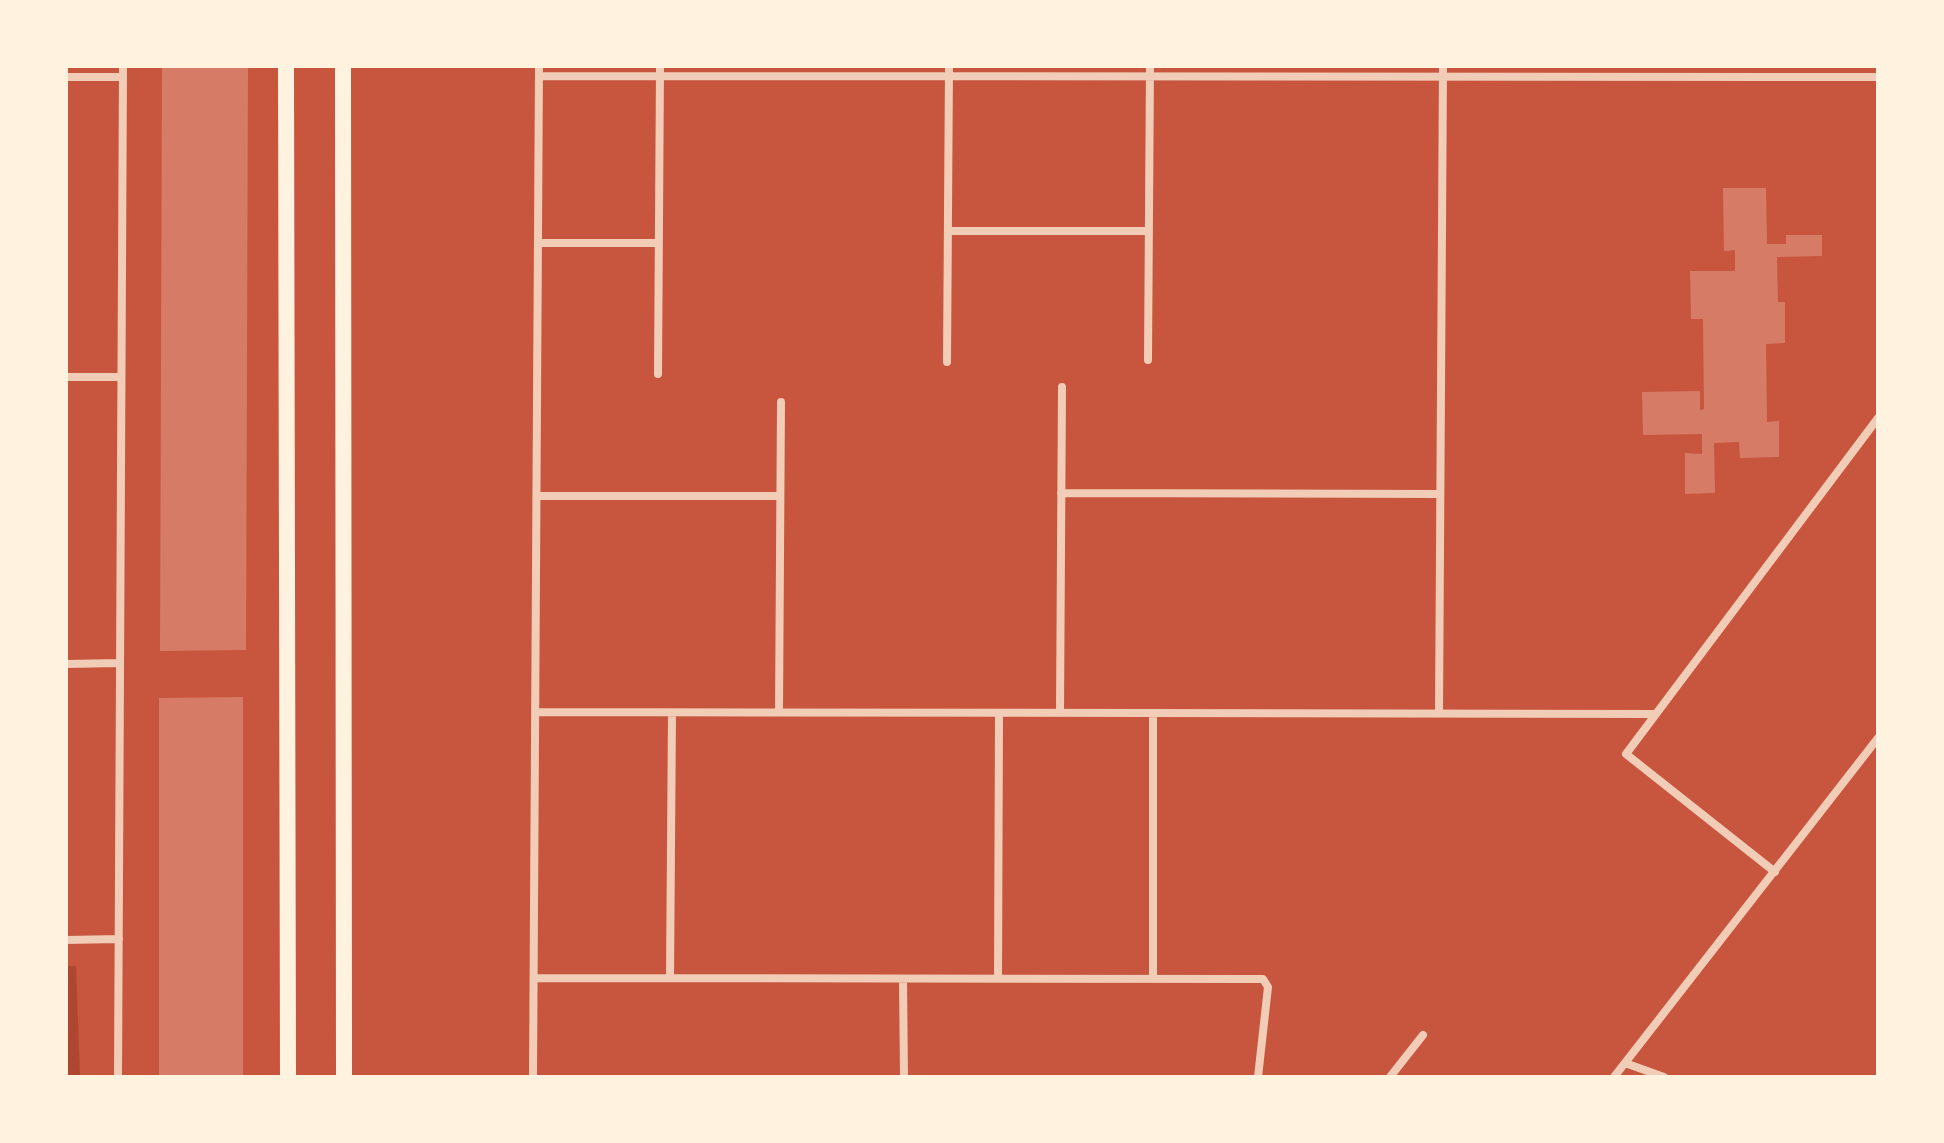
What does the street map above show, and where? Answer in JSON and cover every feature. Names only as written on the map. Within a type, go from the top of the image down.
[{"type":"main road","points":[[286,66],[288,1077]]},
{"type":"main road","points":[[343,66],[344,1077]]},
{"type":"street","points":[[118,1077],[123,66]]},
{"type":"street","points":[[1148,360],[1150,66]]},
{"type":"street","points":[[1439,713],[1443,66]]},
{"type":"street","points":[[1559,66],[1559,77]]},
{"type":"street","points":[[1821,66],[1821,77]]},
{"type":"street","points":[[533,1077],[539,71],[1878,77]]},
{"type":"street","points":[[658,374],[660,71]]},
{"type":"street","points":[[947,362],[948,71]]},
{"type":"street","points":[[66,77],[123,77]]},
{"type":"street","points":[[948,231],[1149,231]]},
{"type":"street","points":[[538,243],[658,243]]},
{"type":"street","points":[[66,377],[121,377]]},
{"type":"street","points":[[1060,713],[1062,387]]},
{"type":"street","points":[[779,712],[781,402]]},
{"type":"street","points":[[1775,872],[1626,754],[1878,418]]},
{"type":"street","points":[[1061,493],[1440,494]]},
{"type":"street","points":[[537,496],[780,496]]},
{"type":"street","points":[[66,664],[120,663]]},
{"type":"street","points":[[536,712],[1656,714]]},
{"type":"street","points":[[670,978],[672,713]]},
{"type":"street","points":[[998,978],[999,713]]},
{"type":"street","points":[[1153,713],[1153,979]]},
{"type":"street","points":[[1614,1077],[1878,738]]},
{"type":"street","points":[[66,940],[119,939]]},
{"type":"street","points":[[534,978],[1263,979],[1268,987],[1258,1077]]},
{"type":"street","points":[[903,979],[904,1077]]},
{"type":"street","points":[[1390,1077],[1423,1035]]},
{"type":"street","points":[[1625,1063],[1664,1077]]},
{"type":"shaded area","points":[[66,966],[76,966],[80,1077],[66,1077]]},
{"type":"building","points":[[162,66],[248,66],[246,650],[160,651]]},
{"type":"building","points":[[1723,188],[1766,188],[1767,244],[1786,244],[1786,235],[1822,235],[1822,256],[1777,257],[1778,302],[1785,302],[1785,343],[1766,344],[1767,422],[1779,421],[1779,457],[1740,458],[1739,442],[1714,443],[1715,493],[1685,494],[1685,453],[1702,454],[1702,434],[1643,435],[1642,392],[1700,391],[1700,410],[1704,409],[1703,319],[1691,319],[1690,271],[1735,271],[1735,250],[1724,251]]},
{"type":"building","points":[[243,697],[243,1077],[159,1077],[159,698]]}]
